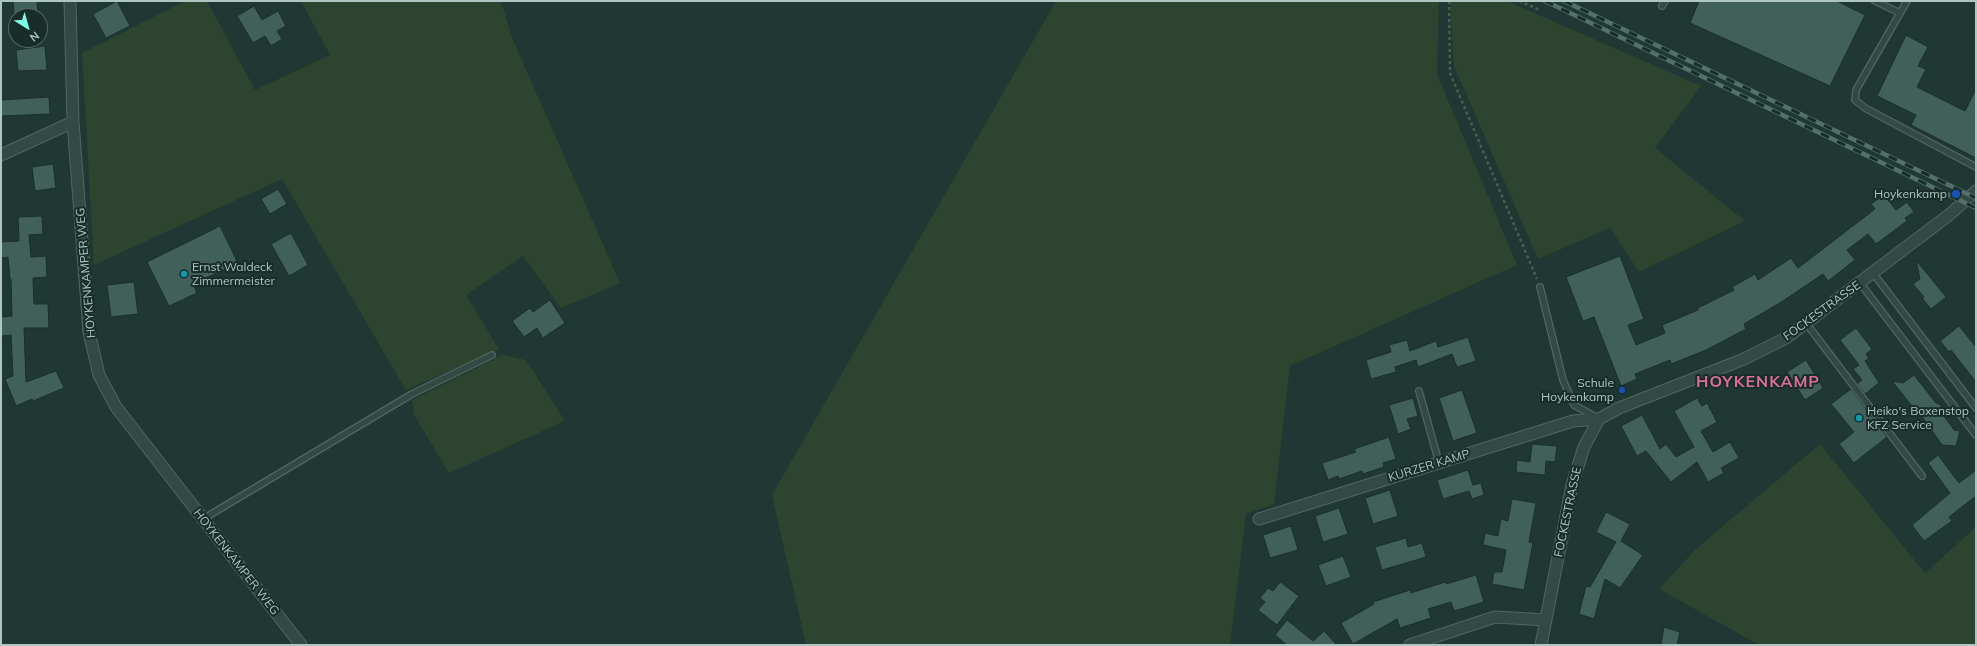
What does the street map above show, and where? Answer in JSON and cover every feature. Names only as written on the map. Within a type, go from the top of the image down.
[{"type":"street","name":"HOYKENKAMPER WEG","points":[[70,1],[73,122],[89,332],[99,375],[116,407],[301,645]]},
{"type":"street","points":[[1,154],[73,122]]},
{"type":"street","name":"FOCKESTRASSE","points":[[1541,645],[1572,485],[1584,448],[1599,419],[1619,408],[1744,359],[1786,338],[1949,215],[1976,191]]},
{"type":"street","name":"KURZER KAMP","points":[[1259,519],[1573,421],[1599,419]]},
{"type":"street","points":[[1410,645],[1495,617],[1546,620]]},
{"type":"lane","points":[[1875,1],[1900,13]]},
{"type":"lane","points":[[1907,1],[1856,90],[1855,100],[1865,108],[1976,167]]},
{"type":"lane","points":[[1873,273],[1976,408]]},
{"type":"lane","points":[[1860,283],[1976,435]]},
{"type":"lane","points":[[1540,287],[1563,380],[1574,405],[1599,419]]},
{"type":"lane","points":[[1806,323],[1922,476]]},
{"type":"lane","points":[[203,519],[412,394],[492,355]]},
{"type":"lane","points":[[1419,390],[1439,463]]},
{"type":"path","points":[[1449,1],[1450,74],[1540,287]]},
{"type":"path","points":[[1519,1],[1540,10]]},
{"type":"green space","points":[[185,1],[207,1],[255,90],[330,55],[301,1],[501,1],[513,40],[620,283],[561,308],[523,256],[466,295],[499,349],[406,390],[282,179],[94,265],[82,53]]},
{"type":"green space","points":[[1056,1],[1439,1],[1437,74],[1517,265],[1290,366],[1274,504],[1246,514],[1230,645],[806,645],[772,495]]},
{"type":"green space","points":[[1450,1],[1507,1],[1701,86],[1655,148],[1745,221],[1639,272],[1610,228],[1538,259],[1454,66]]},
{"type":"green space","points":[[503,355],[526,360],[565,421],[449,473],[414,415],[412,400]]},
{"type":"green space","points":[[1820,444],[1925,573],[1976,527],[1976,645],[1759,645],[1659,589],[1696,549]]},
{"type":"building","points":[[13,1],[37,1],[37,8],[13,8]]},
{"type":"building","points":[[117,1],[130,26],[106,38],[93,14]]},
{"type":"building","points":[[1699,1],[1837,1],[1865,15],[1830,86],[1690,23]]},
{"type":"building","points":[[254,6],[262,20],[278,11],[286,26],[277,31],[282,39],[271,46],[265,36],[253,43],[237,16]]},
{"type":"building","points":[[1906,35],[1928,47],[1918,66],[1926,69],[1917,87],[1965,111],[1976,89],[1976,158],[1911,125],[1916,115],[1877,96]]},
{"type":"building","points":[[45,48],[47,70],[18,71],[16,50]]},
{"type":"building","points":[[49,97],[50,114],[1,116],[1,100]]},
{"type":"building","points":[[53,164],[56,188],[35,191],[32,167]]},
{"type":"building","points":[[278,189],[287,204],[270,214],[261,199]]},
{"type":"building","points":[[1884,195],[1896,210],[1907,202],[1914,212],[1905,218],[1907,221],[1876,244],[1868,234],[1847,250],[1855,260],[1828,281],[1823,274],[1783,301],[1744,324],[1746,329],[1706,350],[1671,364],[1670,360],[1635,374],[1637,379],[1621,386],[1594,317],[1583,321],[1566,277],[1620,256],[1644,319],[1628,325],[1636,345],[1665,333],[1662,325],[1698,310],[1698,308],[1734,290],[1732,287],[1755,274],[1758,280],[1791,258],[1798,268],[1875,209],[1871,204]]},
{"type":"building","points":[[42,216],[43,234],[29,235],[31,257],[46,256],[47,277],[33,278],[34,304],[48,304],[49,328],[24,328],[26,382],[56,371],[64,388],[33,401],[32,399],[16,406],[5,379],[13,376],[11,335],[1,336],[1,317],[12,316],[11,279],[8,257],[1,258],[1,242],[19,241],[18,217]]},
{"type":"building","name":"Ernst Waldeck Zimmermeister","points":[[220,226],[238,263],[193,284],[197,293],[169,306],[147,262]]},
{"type":"building","points":[[291,233],[308,265],[289,276],[271,244]]},
{"type":"building","points":[[1916,260],[1946,297],[1931,309],[1922,298],[1924,297],[1913,284],[1920,279]]},
{"type":"building","points":[[134,282],[138,314],[111,317],[107,285]]},
{"type":"building","points":[[550,300],[565,323],[543,338],[537,328],[524,337],[512,321],[530,308],[533,312]]},
{"type":"building","points":[[1959,326],[1976,347],[1976,382],[1951,350],[1949,352],[1940,341]]},
{"type":"building","points":[[1856,328],[1872,349],[1866,354],[1869,358],[1865,361],[1879,383],[1865,394],[1857,384],[1862,380],[1853,369],[1859,365],[1840,340]]},
{"type":"building","points":[[1468,337],[1476,361],[1457,367],[1452,354],[1418,367],[1416,360],[1395,367],[1396,372],[1371,379],[1366,360],[1391,352],[1389,345],[1407,340],[1410,351],[1436,341],[1438,347]]},
{"type":"building","points":[[1806,360],[1823,388],[1805,400],[1787,372]]},
{"type":"building","points":[[1914,375],[1936,403],[1941,405],[1941,412],[1954,430],[1960,431],[1956,446],[1942,445],[1914,405],[1912,406],[1892,381],[1903,383]]},
{"type":"building","name":"Heiko's Boxenstop KFZ Service","points":[[1851,389],[1887,437],[1854,463],[1839,444],[1854,432],[1831,404]]},
{"type":"building","points":[[1462,390],[1477,433],[1453,441],[1439,398]]},
{"type":"building","points":[[1413,398],[1418,416],[1407,419],[1411,429],[1398,434],[1389,405]]},
{"type":"building","points":[[1697,398],[1702,406],[1707,403],[1717,422],[1701,431],[1713,452],[1730,442],[1739,458],[1721,468],[1724,473],[1708,482],[1697,462],[1671,482],[1646,451],[1637,456],[1621,426],[1642,415],[1660,449],[1666,444],[1676,457],[1694,447],[1674,411]]},
{"type":"building","points":[[1389,437],[1396,459],[1383,463],[1384,467],[1363,474],[1362,471],[1339,479],[1338,476],[1328,480],[1322,463],[1356,452],[1354,449]]},
{"type":"building","points":[[1532,444],[1557,446],[1555,462],[1546,461],[1545,475],[1516,472],[1517,460],[1530,462]]},
{"type":"building","points":[[1938,455],[1959,483],[1976,470],[1976,496],[1949,517],[1952,521],[1924,541],[1912,525],[1950,493],[1928,463]]},
{"type":"building","points":[[1468,470],[1473,485],[1481,483],[1484,495],[1472,499],[1469,491],[1443,499],[1437,480]]},
{"type":"building","points":[[1390,490],[1398,516],[1373,524],[1365,498]]},
{"type":"building","points":[[1512,499],[1536,503],[1529,542],[1533,543],[1524,590],[1492,584],[1494,572],[1502,572],[1506,550],[1483,545],[1485,533],[1498,536],[1501,519],[1508,521]]},
{"type":"building","points":[[1339,508],[1348,534],[1323,542],[1315,516]]},
{"type":"building","points":[[1606,512],[1630,524],[1621,541],[1643,555],[1620,588],[1605,579],[1594,619],[1579,614],[1586,586],[1590,587],[1616,542],[1596,532]]},
{"type":"building","points":[[1291,526],[1298,550],[1270,558],[1263,535]]},
{"type":"building","points":[[1406,538],[1408,547],[1422,543],[1426,557],[1382,570],[1375,547]]},
{"type":"building","points":[[1343,556],[1351,577],[1326,586],[1318,565]]},
{"type":"building","points":[[1476,575],[1484,602],[1454,611],[1451,602],[1428,609],[1431,618],[1400,628],[1397,619],[1353,644],[1341,623],[1374,604],[1373,602],[1410,590],[1411,593],[1445,582],[1446,584]]},
{"type":"building","points":[[1280,582],[1299,596],[1277,625],[1258,610],[1265,602],[1260,598],[1268,588],[1273,591]]},
{"type":"building","points":[[1287,620],[1313,641],[1324,631],[1337,645],[1287,645],[1275,635]]},
{"type":"building","points":[[1664,627],[1680,632],[1677,645],[1661,645]]},
{"type":"railway","points":[[1545,1],[1976,208]]},
{"type":"railway","points":[[1564,1],[1976,198]]},
{"type":"place","name":"Hoykenkamp","points":[[1956,194]]},
{"type":"place","name":"Ernst Waldeck Zimmermeister","points":[[184,274]]},
{"type":"place","name":"Schule Hoykenkamp","points":[[1622,390]]},
{"type":"place","name":"Heiko's Boxenstop KFZ Service","points":[[1859,418]]},
{"type":"district","name":"HOYKENKAMP","points":[[1758,382]]}]
